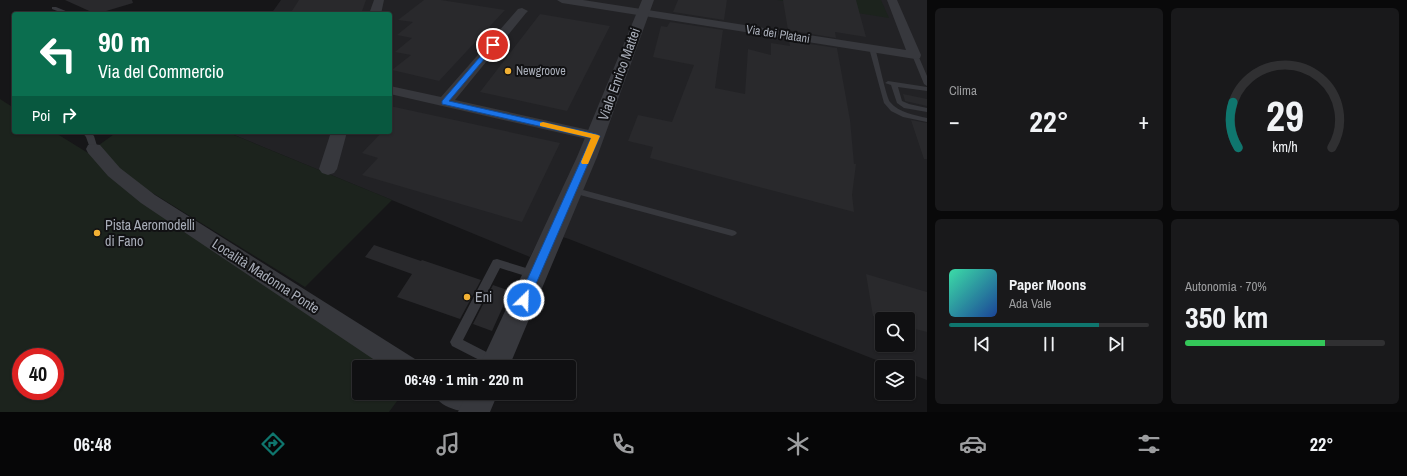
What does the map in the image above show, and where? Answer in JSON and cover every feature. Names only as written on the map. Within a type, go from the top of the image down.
[{"type":"street","points":[[376,12],[379,0]]},
{"type":"street","name":"Via dei Platani","points":[[562,0],[645,6],[915,55]]},
{"type":"street","points":[[892,0],[915,55]]},
{"type":"street","name":"Viale Enrico Mattei","points":[[497,360],[596,136],[645,6]]},
{"type":"street","points":[[445,102],[522,11]]},
{"type":"street","points":[[392,90],[596,136]]},
{"type":"street","points":[[328,169],[338,134]]},
{"type":"street","name":"Località Madonna Ponte","points":[[90,140],[114,172],[148,199],[395,360]]},
{"type":"street","points":[[456,400],[474,412],[480,400]]},
{"type":"lane","points":[[54,8],[65,12]]},
{"type":"lane","points":[[872,48],[886,102],[906,115],[927,120]]},
{"type":"lane","points":[[915,55],[927,84]]},
{"type":"lane","points":[[881,81],[927,90]]},
{"type":"lane","points":[[894,84],[899,102],[907,106],[927,110]]},
{"type":"lane","points":[[572,190],[732,233]]},
{"type":"lane","points":[[487,360],[456,342],[497,263],[535,275]]},
{"type":"shaded area","points":[[281,0],[927,0],[927,380],[915,376],[915,360],[876,360],[569,239],[543,231],[530,257],[232,134],[392,134],[392,12],[272,12]]},
{"type":"shaded area","points":[[777,0],[881,0],[889,18]]},
{"type":"shaded area","name":"Pista Aeromodelli di Fano","points":[[0,99],[12,107],[12,134],[57,134],[88,153],[114,134],[232,134],[392,200],[305,287],[91,155],[386,360],[352,360],[352,400],[398,400],[389,412],[0,412]]},
{"type":"building","points":[[65,0],[132,0],[133,3],[103,12],[92,12]]},
{"type":"building","points":[[299,0],[366,0],[362,12],[291,12]]},
{"type":"building","points":[[424,0],[441,0],[505,10],[439,81],[392,70],[411,55],[395,52],[412,38],[397,35],[413,22],[398,20]]},
{"type":"building","points":[[678,0],[727,0],[724,20],[673,12]]},
{"type":"building","points":[[783,0],[856,0],[866,37],[835,32],[836,38],[788,30]]},
{"type":"building","points":[[540,14],[610,26],[567,111],[480,92]]},
{"type":"building","points":[[670,22],[723,30],[715,88],[745,94],[748,49],[771,55],[771,43],[790,46],[789,41],[837,48],[850,120],[854,164],[856,164],[852,195],[854,212],[650,158],[653,147],[628,141],[638,115],[672,122],[694,65],[653,57],[661,26],[667,27]]},
{"type":"building","points":[[903,94],[927,99],[927,106],[905,101]]},
{"type":"building","points":[[392,106],[560,143],[522,222],[362,175],[378,158],[362,153],[380,134],[392,134]]},
{"type":"building","points":[[911,120],[927,123],[927,159],[924,159]]},
{"type":"building","points":[[374,245],[481,280],[460,319],[397,297],[412,274],[365,257]]},
{"type":"building","points":[[866,274],[927,292],[927,332],[915,329],[915,312],[875,312],[875,317],[873,316]]},
{"type":"building","points":[[493,285],[510,291],[492,331],[473,324]]},
{"type":"slow traffic","points":[[543,125],[596,136],[585,162]]},
{"type":"place","name":"Newgroove","points":[[508,71]]},
{"type":"place","name":"Pista Aeromodelli di Fano","points":[[97,233]]},
{"type":"place","name":"Eni","points":[[467,297]]},
{"type":"route","points":[[493,45],[445,102],[596,136],[524,300]]}]
